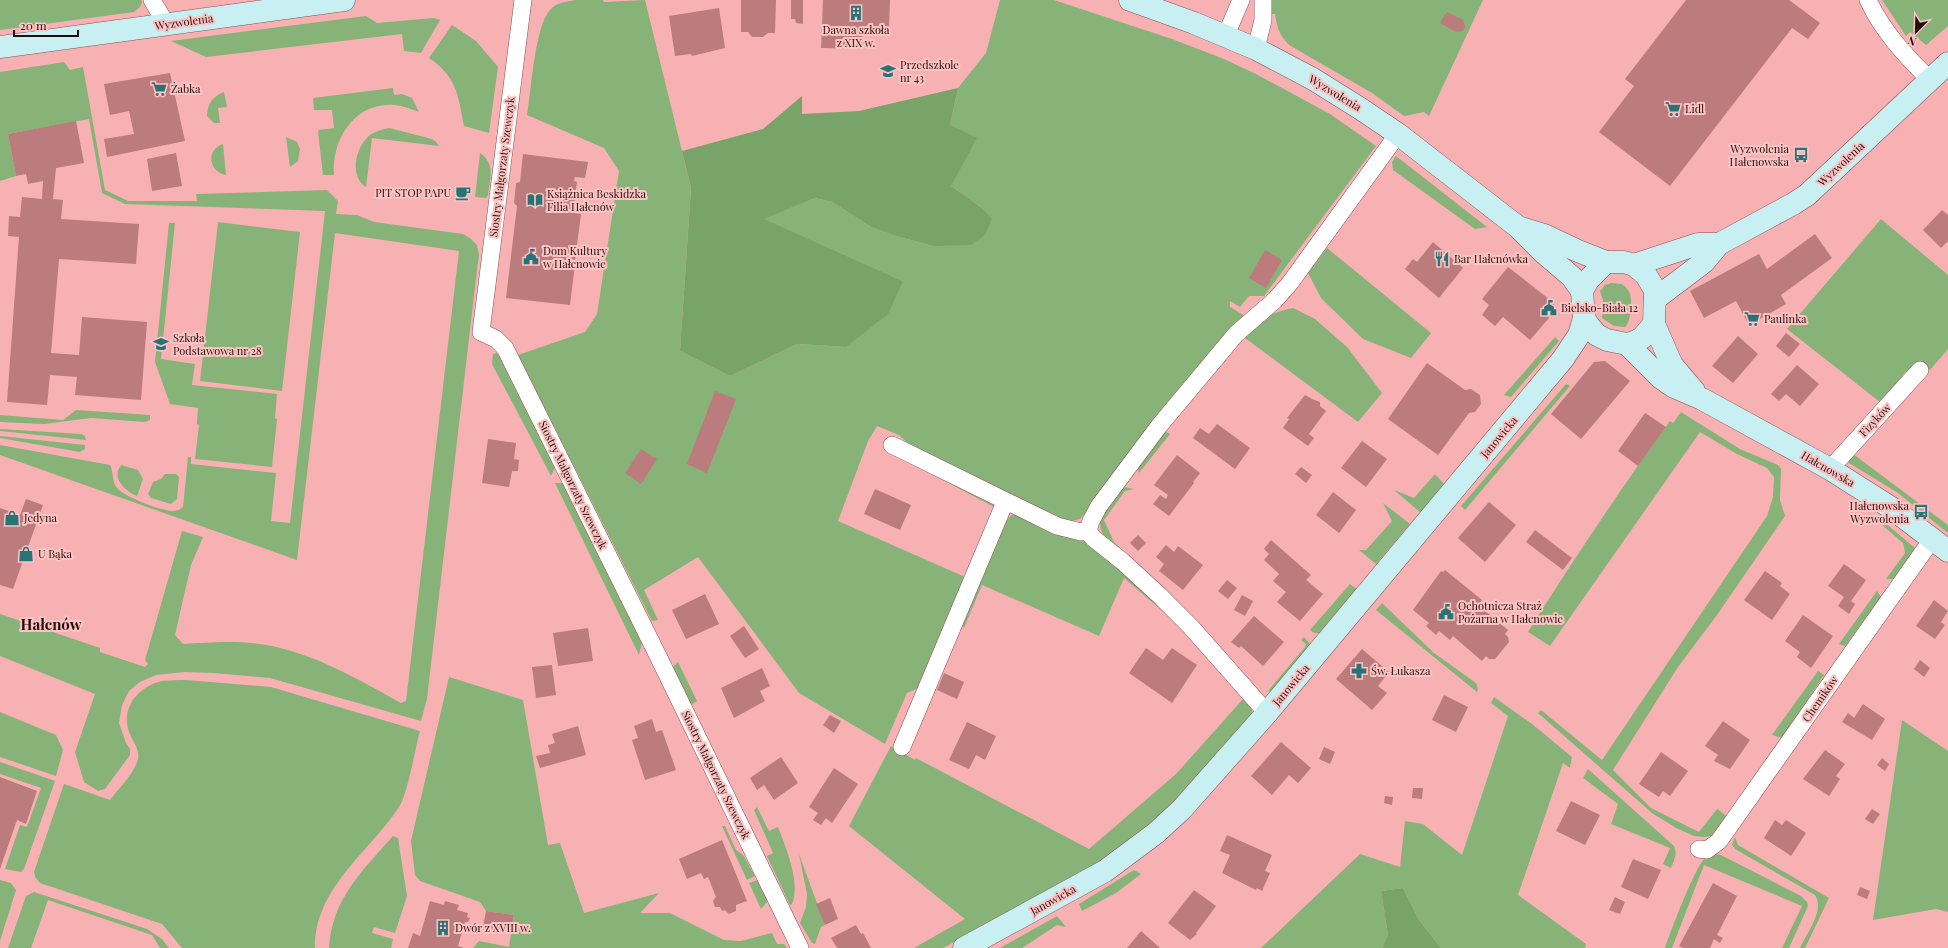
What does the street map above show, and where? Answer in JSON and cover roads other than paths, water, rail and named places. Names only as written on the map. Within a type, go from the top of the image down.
[{"type":"street","points":[[152,0],[166,24]]},
{"type":"street","name":"Wyzwolenia","points":[[0,47],[344,0]]},
{"type":"street","name":"Siostry Małgorzaty Szewczyk","points":[[523,0],[481,332],[496,339],[505,348],[648,636],[800,948]]},
{"type":"street","name":"Wyzwolenia","points":[[1130,0],[1226,35],[1313,79],[1398,134],[1518,227],[1544,253],[1572,277],[1582,292]]},
{"type":"street","points":[[1226,35],[1241,0]]},
{"type":"street","points":[[1256,49],[1263,20],[1263,0]]},
{"type":"street","points":[[1868,0],[1876,17],[1899,49],[1930,80]]},
{"type":"street","name":"Wyzwolenia","points":[[1655,299],[1704,262],[1719,244],[1767,219],[1807,194],[1948,63]]},
{"type":"street","points":[[1088,531],[1091,521],[1099,506],[1159,426],[1236,334],[1275,300],[1290,283],[1398,134]]},
{"type":"street","name":"Wyzwolenia","points":[[1518,227],[1544,235],[1606,262]]},
{"type":"street","name":"Wyzwolenia","points":[[1634,265],[1691,246],[1719,244]]},
{"type":"street","points":[[1606,262],[1624,262],[1634,265],[1652,282],[1655,290],[1654,324],[1642,338],[1617,342],[1597,335],[1584,318],[1582,292],[1588,280],[1606,262]]},
{"type":"street","name":"Janowicka","points":[[964,948],[1099,874],[1139,846],[1182,809],[1268,713],[1563,359],[1579,335],[1584,318]]},
{"type":"street","name":"Hałcnowska","points":[[1654,324],[1672,365],[1684,382],[1702,399]]},
{"type":"street","name":"Janowicka","points":[[1563,359],[1617,342]]},
{"type":"street","name":"Hałcnowska","points":[[1617,342],[1674,387],[1702,399],[1830,469],[1890,507],[1941,544]]},
{"type":"street","name":"Fizyków","points":[[1830,469],[1920,370]]},
{"type":"street","points":[[892,445],[1005,502],[1057,526],[1075,531],[1088,531]]},
{"type":"street","points":[[902,747],[1005,502]]},
{"type":"street","points":[[1088,531],[1093,538],[1122,561],[1154,590],[1191,627],[1268,713]]},
{"type":"street","name":"Chemików","points":[[1699,849],[1707,850],[1719,842],[1941,544]]},
{"type":"place","name":"Dawna szkoła z XIX w.","points":[[856,13]]},
{"type":"place","name":"Przedszkole nr 43","points":[[888,71]]},
{"type":"place","name":"Żabka","points":[[159,89]]},
{"type":"place","name":"Lidl","points":[[1673,109]]},
{"type":"place","name":"Wyzwolenia Hałcnowska","points":[[1801,155]]},
{"type":"place","name":"PIT STOP PAPU","points":[[463,193]]},
{"type":"place","name":"Książnica Beskidzka Filia Hałcnów","points":[[535,200]]},
{"type":"place","name":"Dom Kultury w Hałcnowie","points":[[531,257]]},
{"type":"place","name":"Bar Hałcnówka","points":[[1442,259]]},
{"type":"place","name":"Bielsko-Biała 12","points":[[1549,308]]},
{"type":"place","name":"Paulinka","points":[[1752,319]]},
{"type":"place","name":"Szkoła Podstawowa nr 28","points":[[161,344]]},
{"type":"place","name":"Hałcnowska Wyzwolenia","points":[[1921,512]]},
{"type":"place","name":"Jedyna","points":[[12,518]]},
{"type":"place","name":"U Bąka","points":[[26,554]]},
{"type":"place","name":"Ochotnicza Straż Pożarna w Hałcnowie","points":[[1446,612]]},
{"type":"place","name":"Św. Łukasza","points":[[1359,671]]},
{"type":"place","name":"Dwór z XVIII w.","points":[[443,928]]},
{"type":"district","name":"Hałcnów","points":[[51,625]]}]
